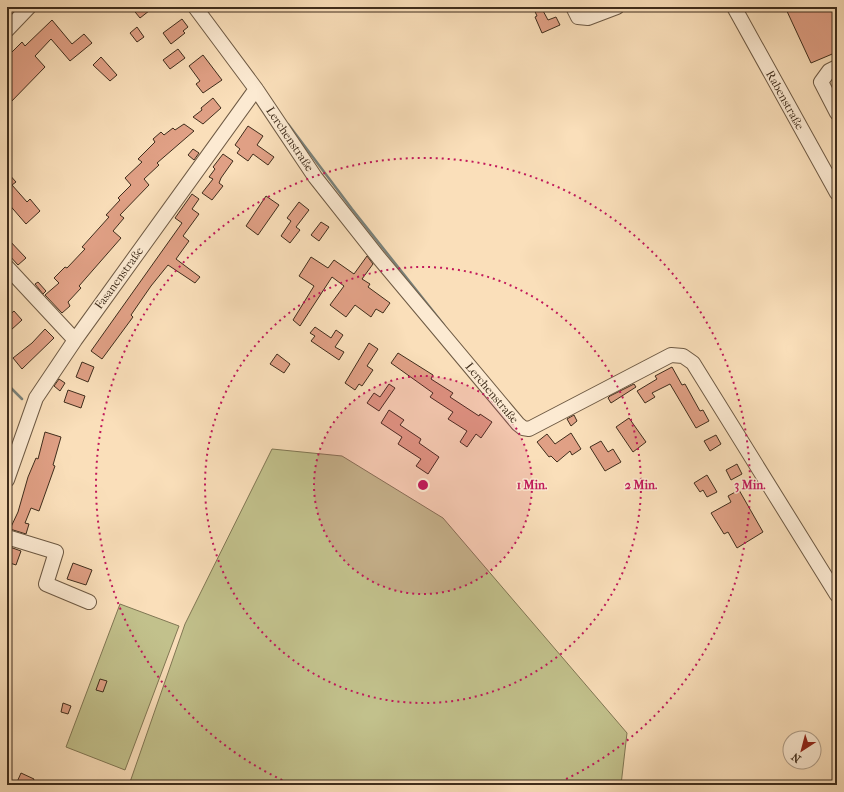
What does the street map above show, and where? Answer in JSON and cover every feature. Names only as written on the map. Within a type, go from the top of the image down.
[{"type":"street","points":[[7,30],[29,7]]},
{"type":"street","name":"Lerchenstraße","points":[[195,7],[256,89],[315,177],[374,252],[518,424],[523,428],[529,429],[671,355],[683,356],[693,363],[837,595]]},
{"type":"street","points":[[573,7],[578,17],[588,18],[617,7]]},
{"type":"street","name":"Rabenstraße","points":[[734,7],[837,193]]},
{"type":"street","points":[[837,67],[829,71],[821,82],[837,113]]},
{"type":"street","name":"Fasanenstraße","points":[[7,480],[36,398],[75,340],[256,89]]},
{"type":"street","points":[[7,268],[75,340]]},
{"type":"street","points":[[7,537],[56,552],[46,584],[89,602]]},
{"type":"shaded area","points":[[272,449],[342,456],[443,518],[627,733],[621,785],[129,785],[185,624]]},
{"type":"shaded area","points":[[120,604],[179,626],[125,770],[66,747]]},
{"type":"building","points":[[131,7],[154,7],[140,18]]},
{"type":"building","points":[[533,7],[541,7],[548,20],[556,17],[560,25],[542,33],[535,17],[537,16]]},
{"type":"building","points":[[785,7],[837,7],[837,52],[811,63]]},
{"type":"building","points":[[182,19],[188,27],[183,31],[185,33],[171,44],[163,33]]},
{"type":"building","points":[[52,20],[72,44],[84,34],[92,43],[70,61],[51,39],[35,56],[45,67],[7,106],[7,48],[11,53],[22,42],[25,46]]},
{"type":"building","points":[[137,27],[144,37],[137,42],[130,33]]},
{"type":"building","points":[[178,49],[185,58],[170,69],[163,60]]},
{"type":"building","points":[[203,55],[222,80],[203,93],[196,84],[200,81],[189,66]]},
{"type":"building","points":[[101,57],[117,75],[110,81],[93,65]]},
{"type":"building","points":[[213,98],[221,108],[203,124],[193,117]]},
{"type":"building","points":[[184,124],[194,131],[157,163],[159,165],[144,179],[149,185],[120,215],[124,218],[113,231],[121,238],[79,286],[81,288],[68,302],[70,306],[62,313],[45,295],[59,283],[54,278],[65,267],[67,268],[85,249],[82,247],[109,217],[106,215],[120,200],[118,198],[131,185],[125,178],[142,162],[138,159],[155,142],[153,139],[161,132],[164,135],[173,128],[175,130]]},
{"type":"building","points":[[248,126],[263,136],[257,145],[274,157],[268,165],[253,154],[248,161],[237,153],[240,149],[235,145]]},
{"type":"building","points":[[193,149],[199,153],[194,160],[188,155]]},
{"type":"building","points":[[223,154],[233,161],[219,183],[223,186],[212,200],[202,193],[213,179],[209,177],[215,169],[213,167]]},
{"type":"building","points":[[7,172],[16,182],[12,185],[27,202],[30,199],[40,211],[26,224],[7,202]]},
{"type":"building","points":[[192,194],[199,199],[192,209],[199,214],[183,236],[189,241],[176,259],[200,277],[195,283],[168,265],[151,286],[131,315],[133,317],[102,359],[91,351],[182,223],[175,218]]},
{"type":"building","points":[[266,196],[279,205],[258,235],[246,226]]},
{"type":"building","points":[[299,202],[309,210],[296,227],[300,230],[290,243],[281,236],[291,221],[287,218]]},
{"type":"building","points":[[321,222],[329,227],[319,241],[311,235]]},
{"type":"building","points":[[7,238],[26,258],[18,265],[8,254],[11,251],[7,247]]},
{"type":"building","points":[[367,256],[373,264],[362,279],[370,284],[368,287],[390,303],[383,313],[376,309],[371,317],[355,305],[346,317],[330,305],[344,286],[332,277],[300,326],[293,320],[314,286],[299,276],[311,257],[328,268],[334,260],[354,274]]},
{"type":"building","points":[[38,282],[46,291],[43,294],[35,284]]},
{"type":"building","points":[[14,311],[22,320],[11,330],[7,326],[7,317]]},
{"type":"building","points":[[315,327],[331,338],[336,330],[343,335],[335,347],[344,352],[339,360],[311,341],[315,336],[310,333]]},
{"type":"building","points":[[45,329],[54,338],[22,369],[13,358],[32,343]]},
{"type":"building","points":[[369,343],[378,349],[367,366],[373,370],[362,386],[359,384],[355,390],[345,383]]},
{"type":"building","points":[[398,353],[433,375],[431,379],[453,393],[450,397],[479,416],[480,414],[492,422],[481,438],[476,434],[467,447],[460,442],[467,431],[448,419],[453,412],[430,397],[433,393],[391,363]]},
{"type":"building","points":[[277,354],[290,364],[284,373],[270,364]]},
{"type":"building","points":[[82,362],[94,367],[88,382],[76,377]]},
{"type":"building","points":[[672,367],[682,385],[685,384],[700,411],[703,410],[709,421],[696,428],[670,384],[652,393],[655,397],[645,403],[637,391],[657,379],[655,376]]},
{"type":"building","points":[[59,379],[65,383],[60,391],[54,386]]},
{"type":"building","points":[[389,384],[395,388],[379,411],[367,403],[374,393],[380,397]]},
{"type":"building","points":[[634,384],[636,387],[611,403],[608,398],[610,396]]},
{"type":"building","points":[[68,390],[85,396],[81,408],[64,402]]},
{"type":"building","points":[[389,410],[404,420],[400,425],[421,439],[419,443],[439,457],[428,474],[416,466],[421,459],[398,444],[402,437],[381,423]]},
{"type":"building","points":[[574,415],[577,421],[571,426],[567,419]]},
{"type":"building","points":[[629,418],[646,442],[633,452],[616,427]]},
{"type":"building","points":[[45,432],[61,437],[53,465],[55,466],[39,511],[31,508],[25,523],[29,524],[26,534],[10,529],[18,512],[28,477],[36,458],[38,459]]},
{"type":"building","points":[[571,433],[581,449],[572,455],[570,451],[557,462],[551,456],[549,457],[537,442],[547,434],[555,444]]},
{"type":"building","points":[[716,435],[721,444],[710,451],[704,441]]},
{"type":"building","points":[[601,441],[608,452],[613,449],[621,462],[605,471],[590,447]]},
{"type":"building","points":[[737,464],[742,474],[731,480],[726,470]]},
{"type":"building","points":[[707,475],[717,492],[707,497],[703,490],[700,492],[694,483]]},
{"type":"building","points":[[739,490],[763,532],[737,548],[728,532],[724,534],[711,513],[731,502],[728,496]]},
{"type":"building","points":[[7,546],[21,551],[16,565],[7,562]]},
{"type":"building","points":[[73,563],[92,570],[86,585],[67,579]]},
{"type":"building","points":[[100,679],[107,681],[103,692],[96,690]]},
{"type":"building","points":[[63,703],[71,706],[68,714],[61,712]]},
{"type":"building","points":[[21,773],[34,779],[32,785],[24,785],[17,782]]},
{"type":"waterway","points":[[288,124],[352,209],[444,325]]},
{"type":"waterway","points":[[7,384],[22,399]]}]
